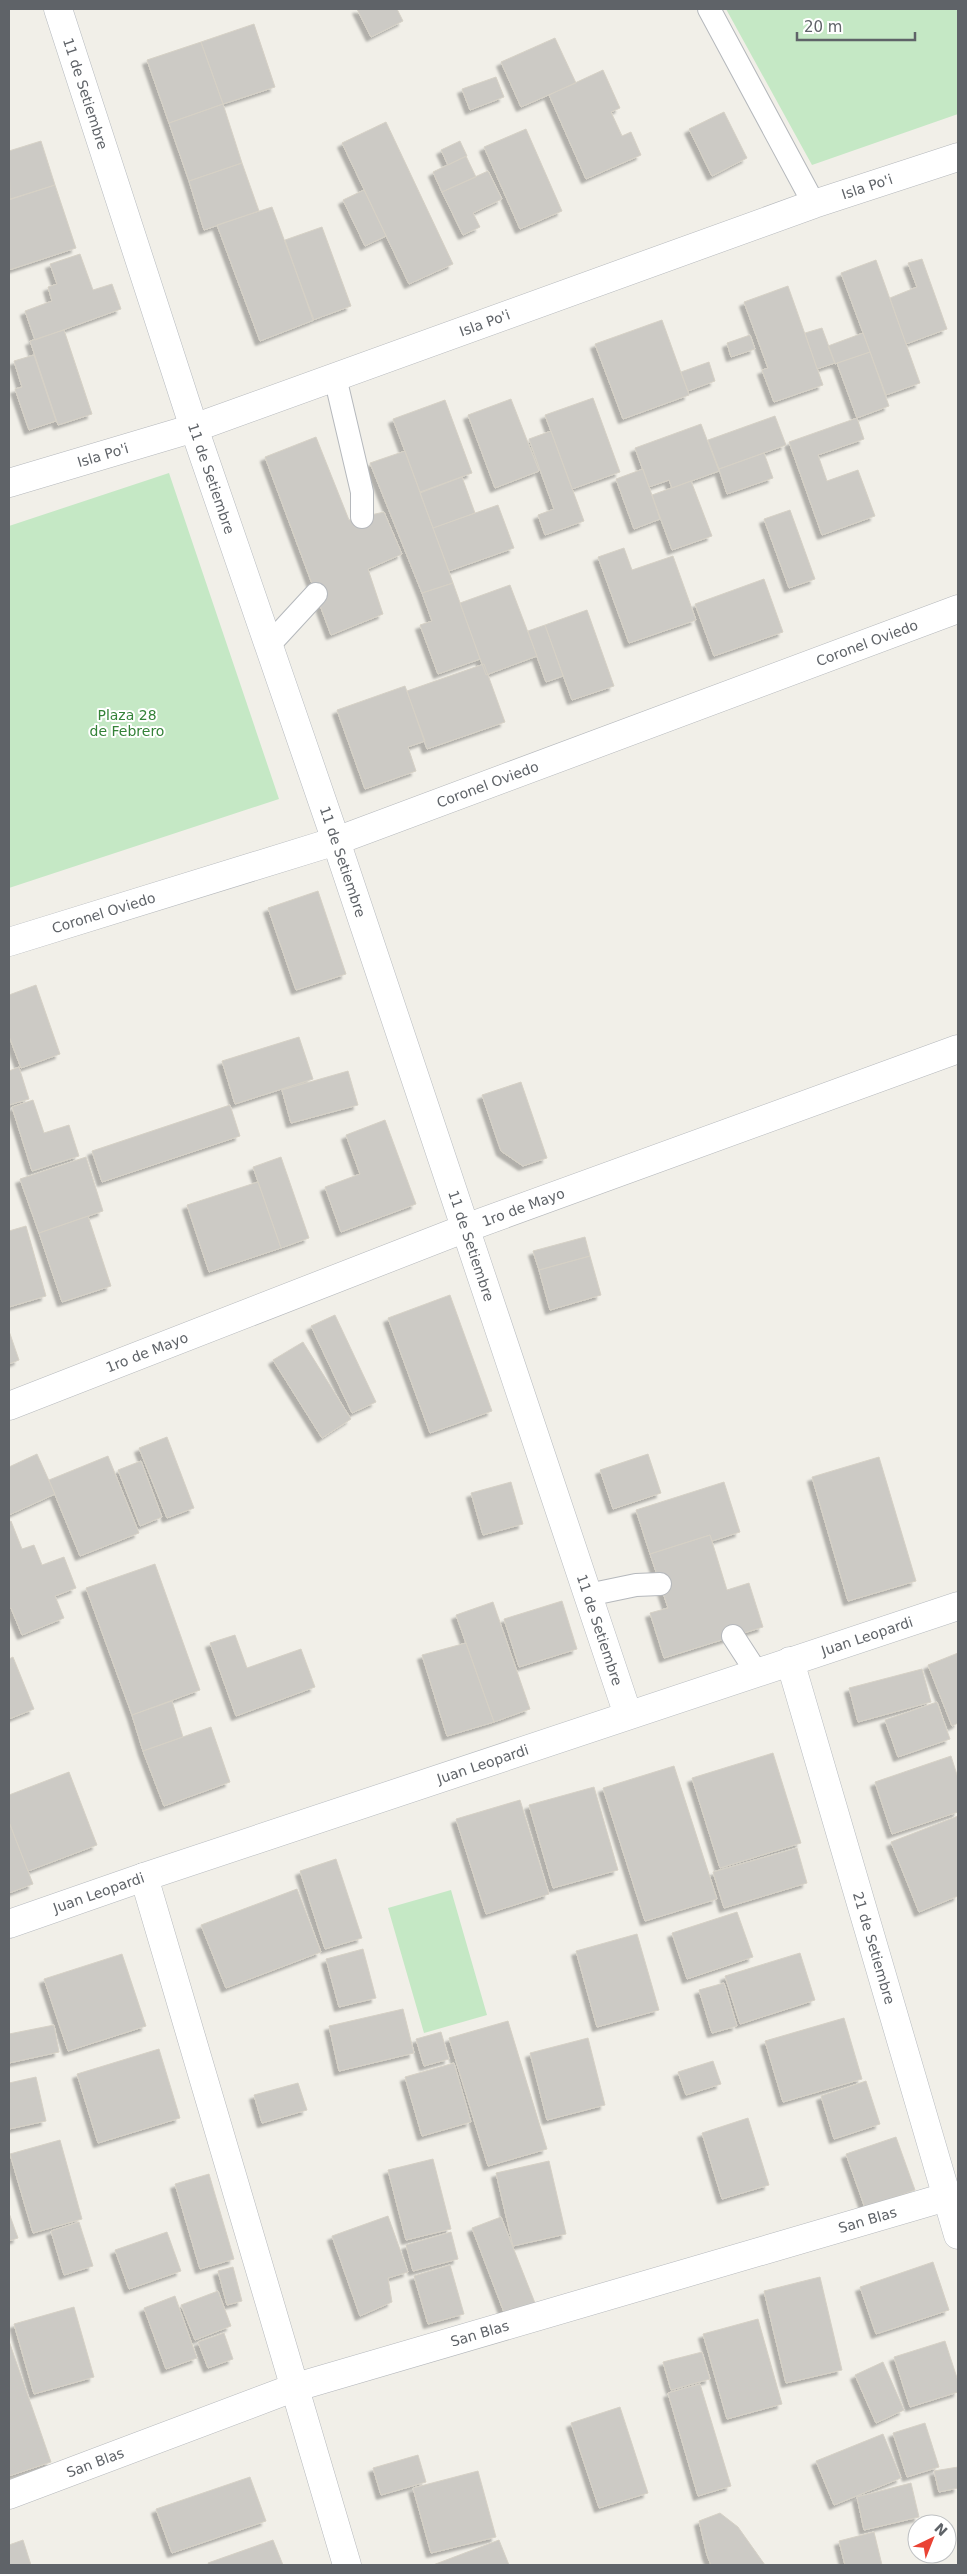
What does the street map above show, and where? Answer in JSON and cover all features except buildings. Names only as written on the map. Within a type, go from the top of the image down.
[{"type":"street","name":"11 de Setiembre","points":[[58,9],[194,428],[336,841],[628,1715]]},
{"type":"street","name":"Isla Po'i","points":[[9,483],[194,428],[814,204],[958,156]]},
{"type":"street","name":"Coronel Oviedo","points":[[9,942],[336,841],[958,609]]},
{"type":"street","name":"1ro de Mayo","points":[[9,1406],[466,1228],[958,1049]]},
{"type":"street","name":"Juan Leopardi","points":[[9,1924],[144,1877],[958,1606]]},
{"type":"street","name":"21 de Setiembre","points":[[790,1661],[952,2196],[958,2235]]},
{"type":"street","points":[[144,1877],[293,2388],[347,2565]]},
{"type":"street","name":"San Blas","points":[[9,2495],[293,2388],[952,2196]]},
{"type":"lane","points":[[709,9],[814,204]]},
{"type":"lane","points":[[334,377],[362,492],[362,517]]},
{"type":"lane","points":[[269,645],[316,594]]},
{"type":"lane","points":[[588,1595],[636,1585],[660,1584]]},
{"type":"lane","points":[[733,1636],[757,1673]]},
{"type":"green space","points":[[726,9],[958,9],[958,114],[812,165]]},
{"type":"green space","name":"Plaza 28 de Febrero","points":[[169,473],[279,799],[9,888],[9,526]]},
{"type":"green space","points":[[451,1890],[487,2015],[424,2033],[388,1908]]}]
